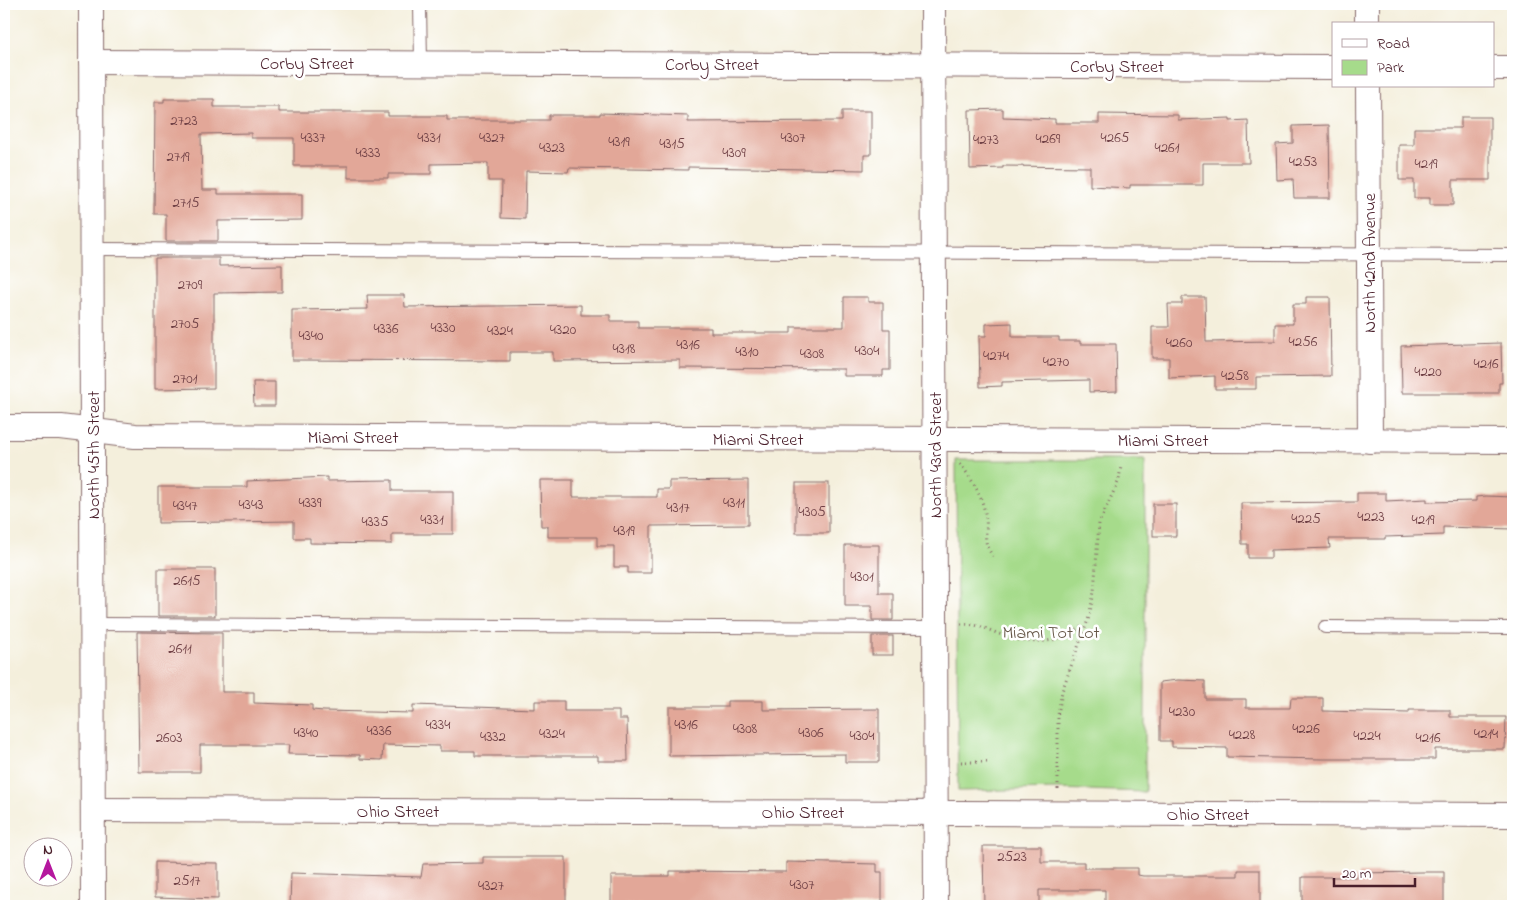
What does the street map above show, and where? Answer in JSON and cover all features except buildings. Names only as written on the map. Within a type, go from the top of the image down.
[{"type":"street","name":"North 45th Street","points":[[92,4],[93,906]]},
{"type":"street","name":"North 43rd Street","points":[[933,4],[935,440],[946,626],[936,813],[936,906]]},
{"type":"street","points":[[1367,4],[1367,22]]},
{"type":"street","name":"Corby Street","points":[[92,62],[1332,67]]},
{"type":"street","points":[[1494,68],[1513,68]]},
{"type":"street","name":"North 42nd Avenue","points":[[1368,88],[1370,441]]},
{"type":"street","name":"Miami Street","points":[[4,427],[61,427],[135,436],[1513,441]]},
{"type":"street","name":"Ohio Street","points":[[93,810],[1513,815]]},
{"type":"lane","points":[[420,4],[421,63]]},
{"type":"lane","points":[[92,249],[1513,255]]},
{"type":"lane","points":[[93,624],[946,626]]},
{"type":"lane","points":[[1325,626],[1513,628]]},
{"type":"path","points":[[956,460],[976,488],[983,503],[987,526],[985,544],[993,556]]},
{"type":"path","points":[[1058,789],[1058,715],[1062,691],[1086,624],[1094,592],[1099,523],[1119,480],[1122,460]]},
{"type":"path","points":[[946,626],[983,626],[1007,637],[1033,641],[1056,640],[1069,636],[1086,624]]},
{"type":"path","points":[[958,762],[987,762]]},
{"type":"green space","name":"Miami Tot Lot","points":[[956,460],[1145,460],[1145,792],[1058,789],[958,791]]}]
